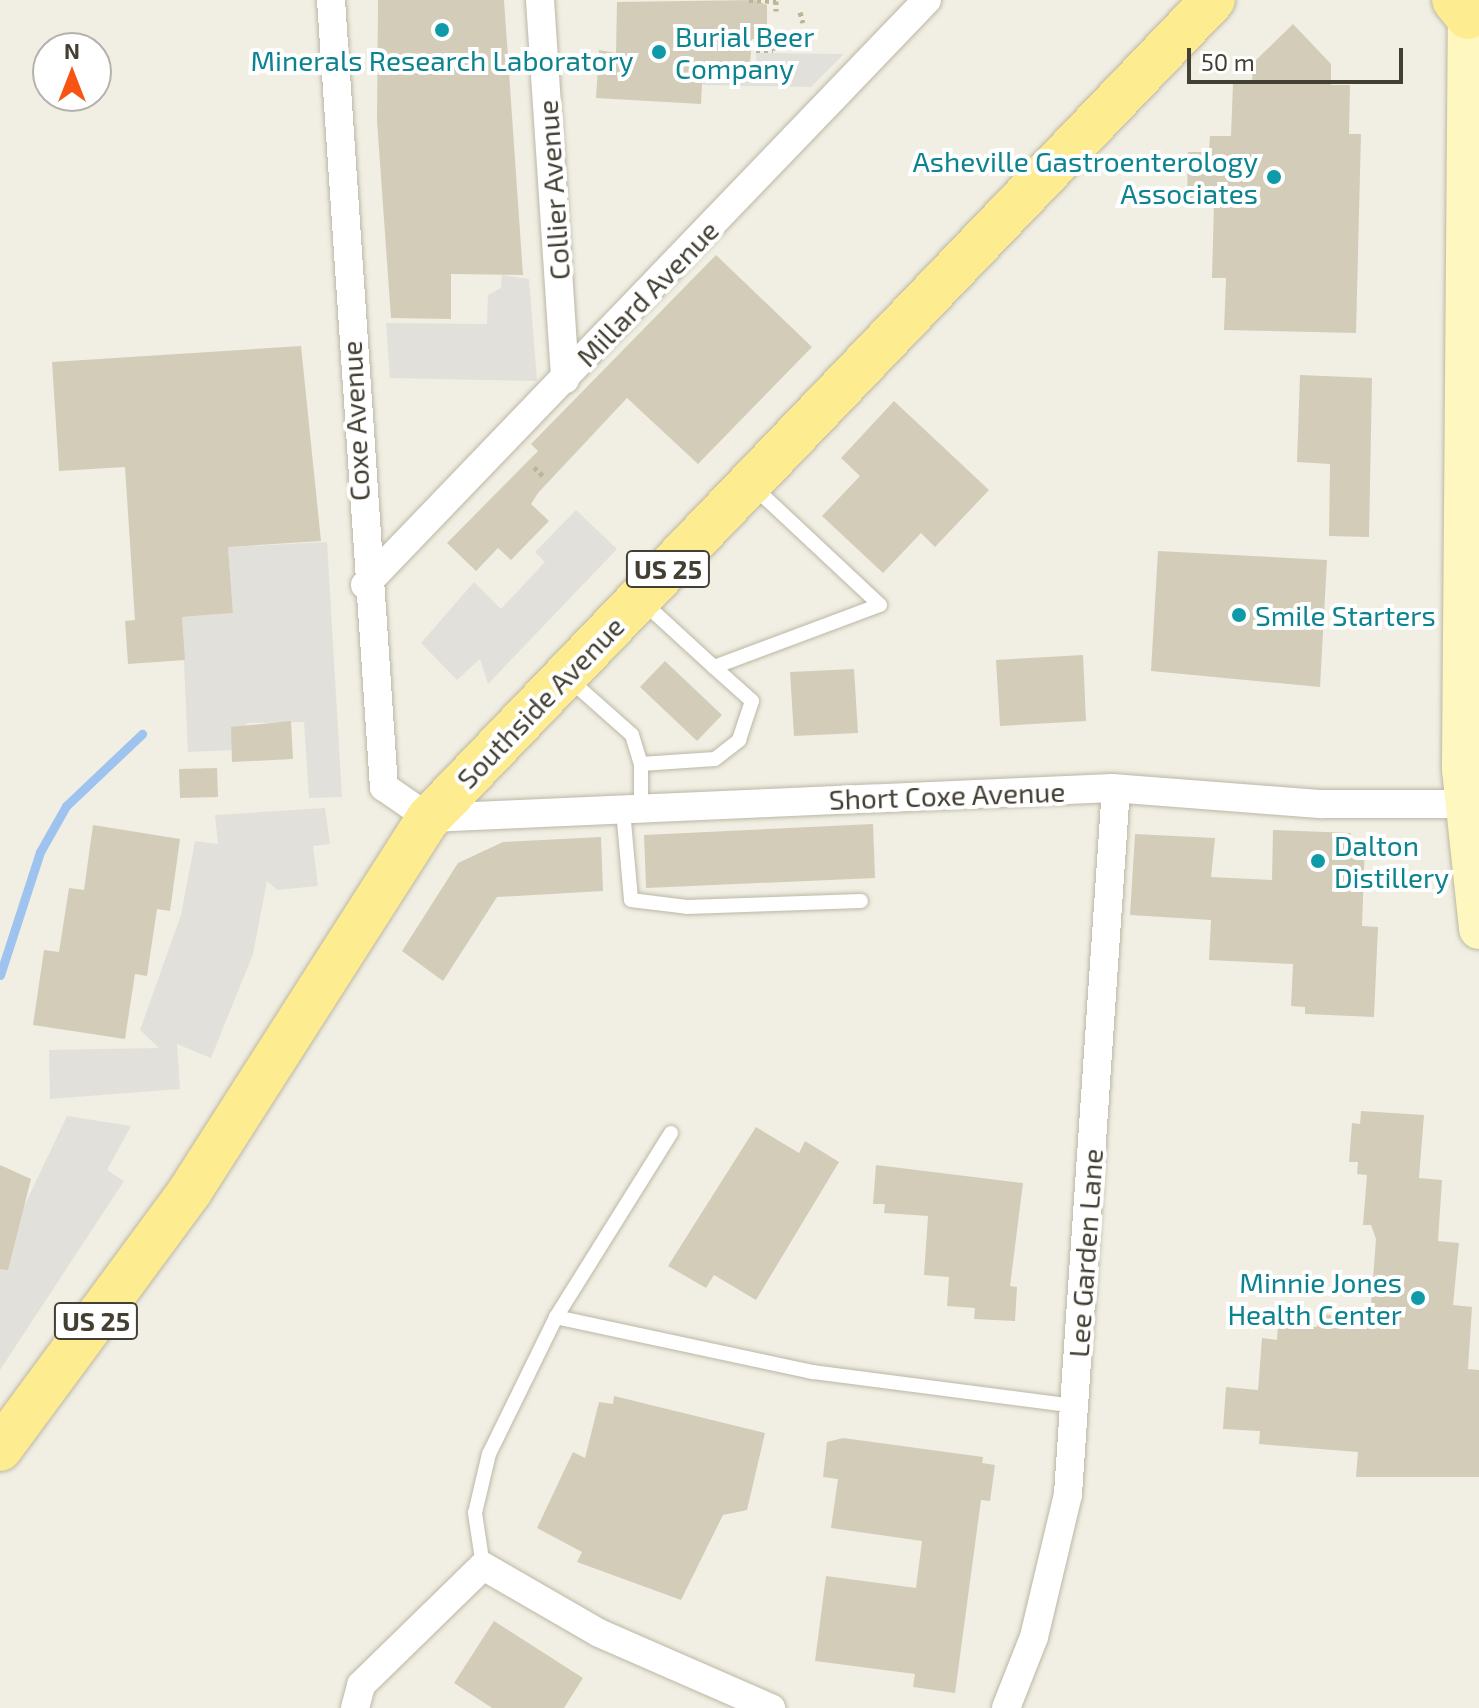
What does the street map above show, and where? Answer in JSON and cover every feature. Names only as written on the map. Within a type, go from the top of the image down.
[{"type":"main road","name":"Southside Avenue","points":[[0,1449],[190,1191],[429,818],[1213,0]]},
{"type":"main road","points":[[1463,6],[1472,168],[1464,804],[1479,929]]},
{"type":"street","name":"Coxe Avenue","points":[[331,0],[365,585],[384,787],[429,818]]},
{"type":"street","name":"Collier Avenue","points":[[540,0],[565,379]]},
{"type":"street","name":"Millard Avenue","points":[[365,585],[927,0]]},
{"type":"street","name":"Short Coxe Avenue","points":[[429,818],[1116,789],[1322,804],[1464,804]]},
{"type":"street","name":"Lee Garden Lane","points":[[1006,1708],[1061,1540],[1075,1406],[1116,789]]},
{"type":"street","points":[[355,1708],[361,1685],[483,1566],[599,1633],[771,1708]]},
{"type":"lane","points":[[714,667],[880,605],[750,483]]},
{"type":"lane","points":[[639,598],[752,701],[739,740],[715,759],[641,764]]},
{"type":"lane","points":[[565,676],[632,735],[641,764],[632,809],[631,900],[687,907],[861,901]]},
{"type":"lane","points":[[483,1566],[475,1513],[489,1454],[556,1317],[671,1133]]},
{"type":"lane","points":[[556,1317],[813,1372],[1075,1406]]},
{"type":"path","points":[[749,0],[776,1],[776,11]]},
{"type":"path","points":[[800,12],[803,23]]},
{"type":"path","points":[[756,50],[773,50],[774,39]]},
{"type":"path","points":[[534,467],[545,478]]},
{"type":"shaded area","points":[[756,53],[844,54],[811,87],[702,85],[701,69],[756,70]]},
{"type":"shaded area","points":[[502,275],[529,279],[537,381],[390,378],[386,323],[487,324],[488,295],[501,288]]},
{"type":"shaded area","points":[[576,510],[617,549],[488,684],[480,659],[457,680],[421,643],[474,582],[501,609],[545,562],[535,552]]},
{"type":"shaded area","points":[[327,542],[342,797],[309,798],[304,722],[247,723],[232,750],[188,752],[182,617],[233,613],[228,547]]},
{"type":"shaded area","points":[[325,808],[330,844],[313,846],[318,886],[277,890],[267,881],[253,954],[211,1058],[177,1044],[180,1089],[50,1099],[49,1050],[159,1048],[140,1030],[181,915],[195,841],[218,844],[215,815]]},
{"type":"shaded area","points":[[67,1116],[131,1126],[107,1170],[124,1181],[0,1370],[0,1257]]},
{"type":"building","points":[[378,0],[504,0],[523,275],[451,274],[451,319],[391,318],[377,121]]},
{"type":"building","name":"Burial Beer Company","points":[[755,0],[767,5],[767,40],[752,39],[750,65],[703,64],[701,104],[596,98],[599,50],[616,53],[617,2]]},
{"type":"building","name":"Asheville Gastroenterology Associates","points":[[1293,24],[1331,64],[1331,85],[1350,85],[1349,134],[1361,134],[1356,333],[1224,330],[1226,278],[1212,278],[1214,203],[1187,202],[1188,152],[1209,152],[1210,136],[1231,136],[1233,83],[1252,84],[1253,63]]},
{"type":"building","points":[[716,255],[812,347],[698,464],[627,398],[531,504],[549,521],[511,560],[498,548],[476,571],[447,543],[538,451],[531,444]]},
{"type":"building","points":[[301,346],[321,541],[228,547],[233,613],[182,617],[185,660],[128,664],[125,621],[135,620],[125,467],[59,471],[52,362]]},
{"type":"building","points":[[1300,375],[1372,378],[1369,537],[1329,536],[1330,464],[1297,462]]},
{"type":"building","points":[[894,401],[989,490],[935,547],[921,533],[883,573],[822,516],[860,476],[841,458]]},
{"type":"building","name":"Smile Starters","points":[[1158,551],[1327,560],[1320,687],[1151,671]]},
{"type":"building","points":[[1083,655],[1086,721],[1000,726],[996,660]]},
{"type":"building","points":[[665,661],[722,715],[697,741],[640,687]]},
{"type":"building","points":[[854,669],[858,733],[794,736],[790,672]]},
{"type":"building","points":[[291,721],[293,759],[232,762],[231,727]]},
{"type":"building","points":[[217,768],[218,797],[180,798],[179,769]]},
{"type":"building","points":[[873,824],[875,878],[646,888],[644,835]]},
{"type":"building","points":[[93,825],[180,839],[170,911],[157,909],[147,976],[135,974],[125,1039],[33,1025],[44,950],[59,952],[69,888],[84,890]]},
{"type":"building","points":[[1273,830],[1351,833],[1350,841],[1365,841],[1362,926],[1378,927],[1374,1017],[1305,1014],[1305,1007],[1291,1006],[1293,964],[1209,960],[1211,920],[1130,915],[1135,834],[1215,838],[1211,877],[1272,880]]},
{"type":"building","points":[[601,837],[603,891],[497,897],[443,981],[402,951],[458,863],[503,842]]},
{"type":"building","name":"Minnie Jones Health Center","points":[[1361,1111],[1424,1115],[1419,1178],[1442,1180],[1438,1241],[1459,1243],[1453,1305],[1472,1307],[1468,1369],[1479,1370],[1479,1477],[1356,1477],[1358,1452],[1259,1444],[1260,1431],[1223,1429],[1226,1387],[1258,1390],[1262,1338],[1277,1340],[1278,1324],[1317,1327],[1318,1314],[1370,1318],[1376,1239],[1371,1225],[1363,1225],[1367,1175],[1357,1174],[1358,1162],[1349,1162],[1352,1123],[1360,1124]]},
{"type":"building","points":[[756,1127],[799,1153],[805,1141],[839,1162],[756,1300],[714,1275],[706,1288],[668,1266]]},
{"type":"building","points":[[0,1165],[31,1179],[8,1270],[0,1269]]},
{"type":"building","points":[[876,1165],[1023,1183],[1010,1286],[1017,1287],[1015,1321],[974,1319],[975,1308],[947,1306],[949,1277],[924,1275],[928,1216],[884,1213],[885,1204],[873,1204]]},
{"type":"building","points":[[614,1396],[765,1433],[747,1510],[723,1515],[681,1600],[577,1562],[582,1552],[537,1528],[573,1452],[585,1458],[599,1402],[613,1404]]},
{"type":"building","points":[[843,1438],[983,1457],[982,1463],[995,1465],[990,1501],[981,1500],[955,1693],[913,1687],[915,1674],[815,1661],[826,1576],[916,1588],[922,1541],[831,1528],[838,1479],[823,1477],[827,1442]]},
{"type":"building","points":[[494,1621],[583,1678],[564,1708],[492,1708],[454,1683]]},
{"type":"waterway","points":[[0,975],[40,852],[66,806],[142,734]]},
{"type":"place","name":"Minerals Research Laboratory","points":[[442,30]]},
{"type":"place","name":"Burial Beer Company","points":[[659,52]]},
{"type":"place","name":"Asheville Gastroenterology Associates","points":[[1274,177]]},
{"type":"place","name":"Smile Starters","points":[[1239,615]]},
{"type":"place","name":"Dalton Distillery","points":[[1318,861]]},
{"type":"place","name":"Minnie Jones Health Center","points":[[1418,1298]]}]
